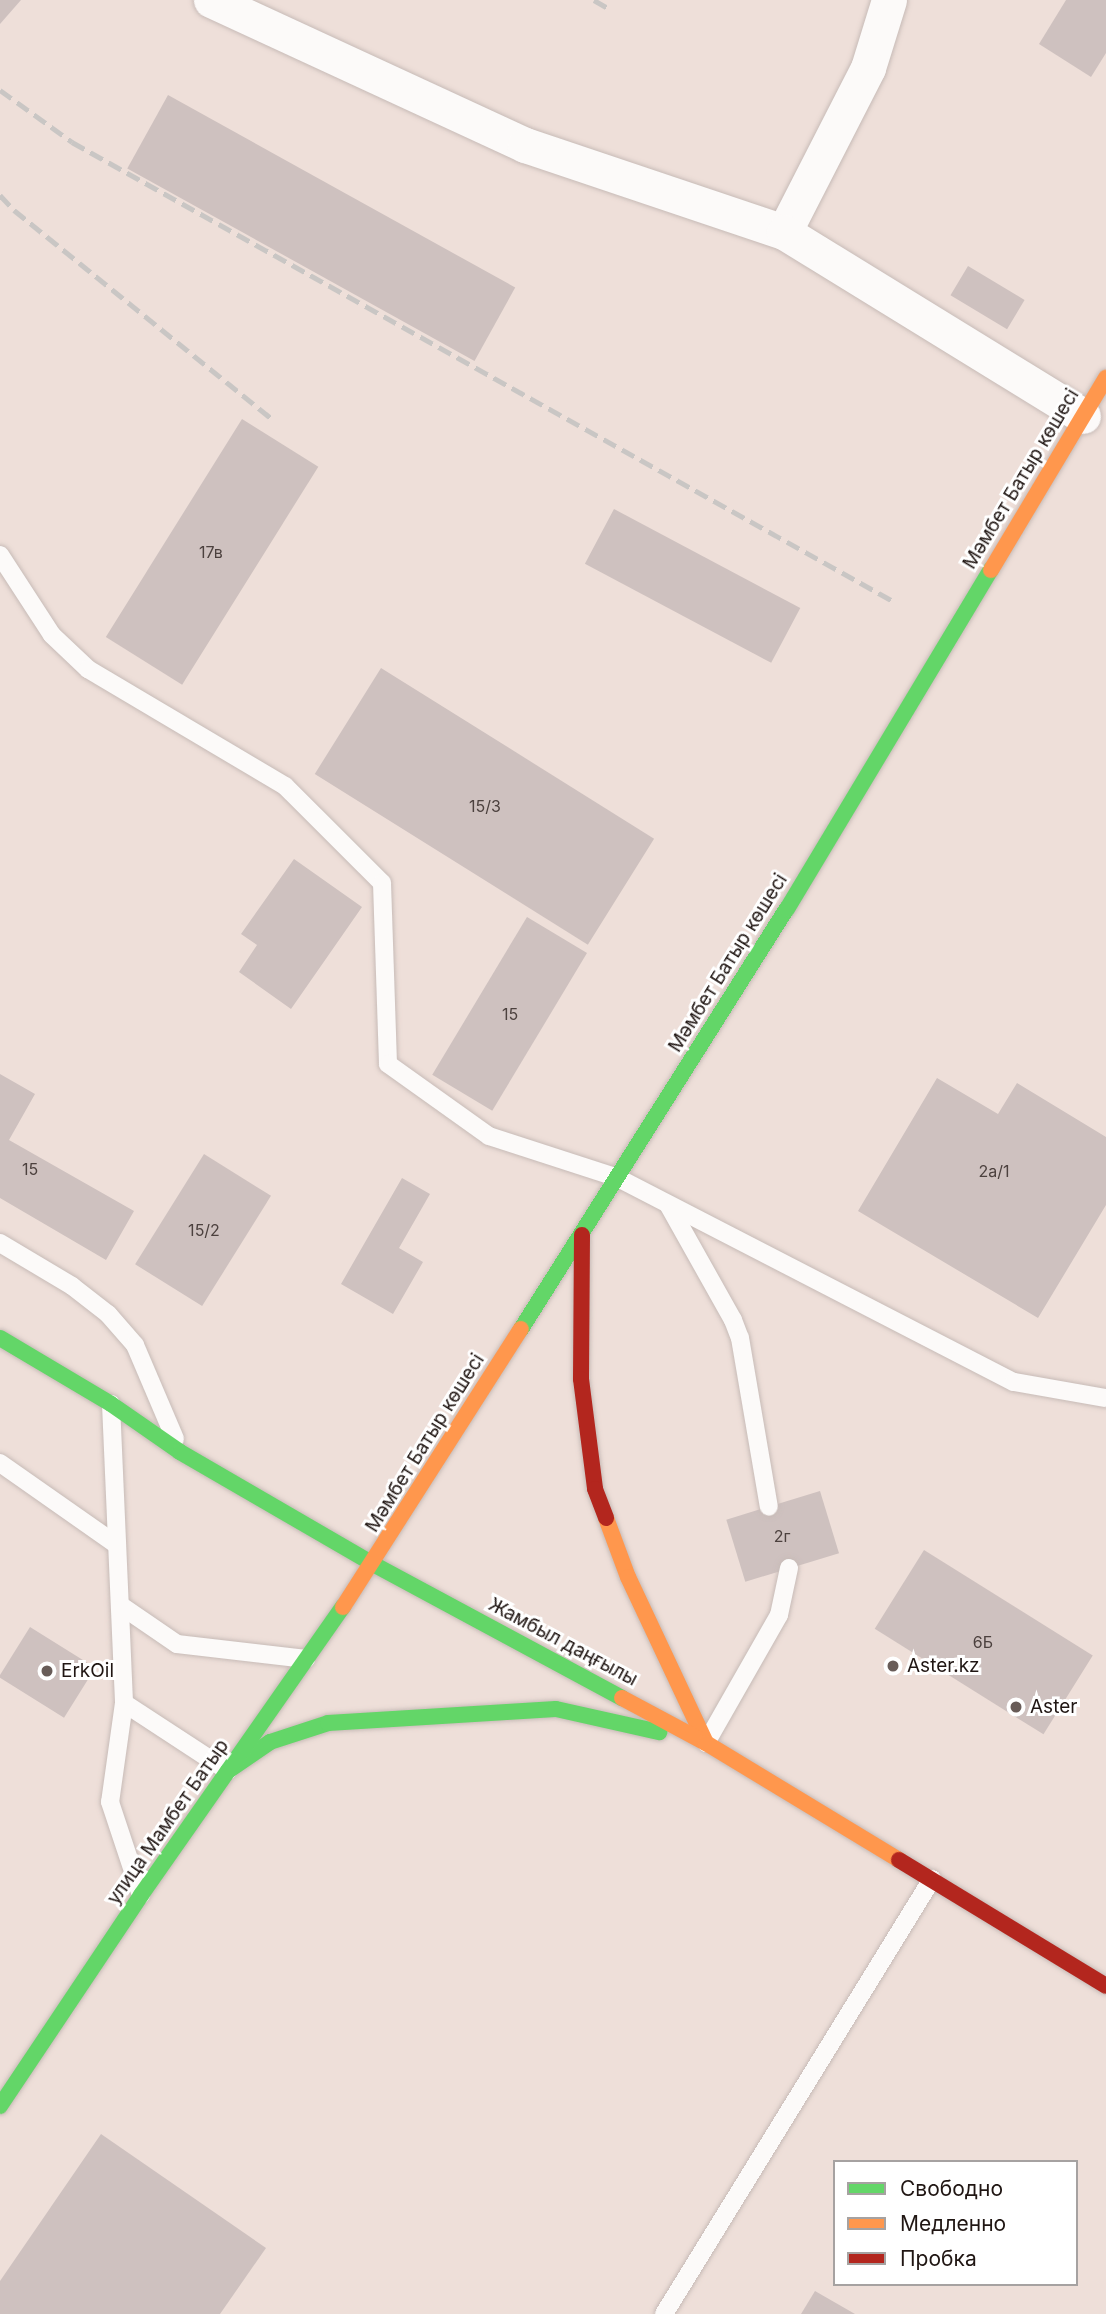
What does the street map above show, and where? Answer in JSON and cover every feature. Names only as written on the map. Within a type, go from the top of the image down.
[{"type":"main road","name":"Мәмбет Батыр көшесі","points":[[373,1564],[871,773],[1106,378]]},
{"type":"main road","points":[[582,1235],[581,1380],[595,1489],[628,1577],[706,1743]]},
{"type":"main road","name":"Жамбыл даңғылы","points":[[0,1338],[111,1404],[180,1452],[373,1564],[706,1743],[1106,1986]]},
{"type":"main road","name":"улица Мамбет Батыр","points":[[0,2106],[142,1895],[373,1564]]},
{"type":"main road","points":[[228,1771],[270,1742],[328,1723],[556,1709],[706,1743]]},
{"type":"street","points":[[211,0],[524,145],[784,232],[1083,416]]},
{"type":"street","points":[[784,232],[868,68],[889,0]]},
{"type":"lane","points":[[0,555],[51,635],[88,668],[285,786],[382,883],[387,1064],[489,1136],[618,1178],[1014,1382],[1106,1398]]},
{"type":"lane","points":[[669,1206],[733,1320],[740,1338],[769,1507]]},
{"type":"lane","points":[[0,1243],[72,1286],[108,1314],[135,1345],[180,1452]]},
{"type":"lane","points":[[111,1404],[124,1703],[110,1802],[142,1895]]},
{"type":"lane","points":[[0,1463],[117,1545]]},
{"type":"lane","points":[[706,1743],[779,1615],[789,1568]]},
{"type":"lane","points":[[120,1605],[177,1644],[307,1659]]},
{"type":"lane","points":[[124,1703],[228,1771]]},
{"type":"lane","points":[[664,2314],[932,1879]]},
{"type":"building","points":[[0,0],[21,0],[0,24]]},
{"type":"building","points":[[1066,0],[1106,0],[1106,53],[1091,77],[1039,44]]},
{"type":"building","points":[[168,95],[515,287],[475,361],[127,168]]},
{"type":"building","points":[[968,266],[1025,300],[1007,329],[950,295]]},
{"type":"building","points":[[242,419],[318,467],[182,685],[106,637]]},
{"type":"building","points":[[614,509],[800,608],[771,663],[585,564]]},
{"type":"building","points":[[381,668],[654,839],[588,945],[315,774]]},
{"type":"building","points":[[294,859],[362,907],[291,1009],[239,972],[257,945],[241,934]]},
{"type":"building","points":[[527,917],[587,953],[492,1111],[432,1075]]},
{"type":"building","points":[[0,1074],[35,1094],[9,1140],[134,1211],[106,1260],[0,1198]]},
{"type":"building","points":[[937,1078],[998,1114],[1017,1083],[1106,1137],[1106,1205],[1038,1318],[858,1211]]},
{"type":"building","points":[[204,1154],[271,1196],[202,1306],[135,1264]]},
{"type":"building","points":[[402,1178],[430,1194],[399,1248],[423,1262],[393,1314],[341,1284]]},
{"type":"building","points":[[820,1491],[839,1553],[745,1582],[726,1520]]},
{"type":"building","points":[[924,1550],[1093,1655],[1043,1734],[875,1629]]},
{"type":"building","name":"ErkOil","points":[[30,1627],[95,1668],[64,1718],[0,1678]]},
{"type":"building","points":[[101,2134],[266,2248],[220,2314],[0,2314],[0,2281]]},
{"type":"building","points":[[815,2291],[855,2314],[801,2314]]},
{"type":"railway","points":[[594,0],[611,10]]},
{"type":"railway","points":[[0,90],[72,142],[893,601]]},
{"type":"railway","points":[[0,195],[14,210],[273,420]]},
{"type":"traffic: fast","points":[[521,1329],[787,909],[991,570]]},
{"type":"traffic: fast","points":[[0,1338],[111,1404],[180,1452],[373,1564],[622,1698]]},
{"type":"traffic: fast","points":[[0,2106],[141,1895],[343,1607]]},
{"type":"traffic: fast","points":[[228,1771],[270,1742],[328,1723],[556,1709],[659,1732]]},
{"type":"traffic: slow","points":[[991,570],[1106,378]]},
{"type":"traffic: slow","points":[[343,1607],[521,1329]]},
{"type":"traffic: slow","points":[[606,1518],[628,1577],[706,1743]]},
{"type":"traffic: slow","points":[[622,1698],[706,1743],[899,1860]]},
{"type":"traffic: jam","points":[[582,1235],[581,1379],[595,1489],[606,1518]]},
{"type":"traffic: jam","points":[[899,1860],[1106,1986]]},
{"type":"place","name":"Aster.kz","points":[[893,1666]]},
{"type":"place","name":"ErkOil","points":[[47,1671]]},
{"type":"place","name":"Aster","points":[[1016,1707]]}]
